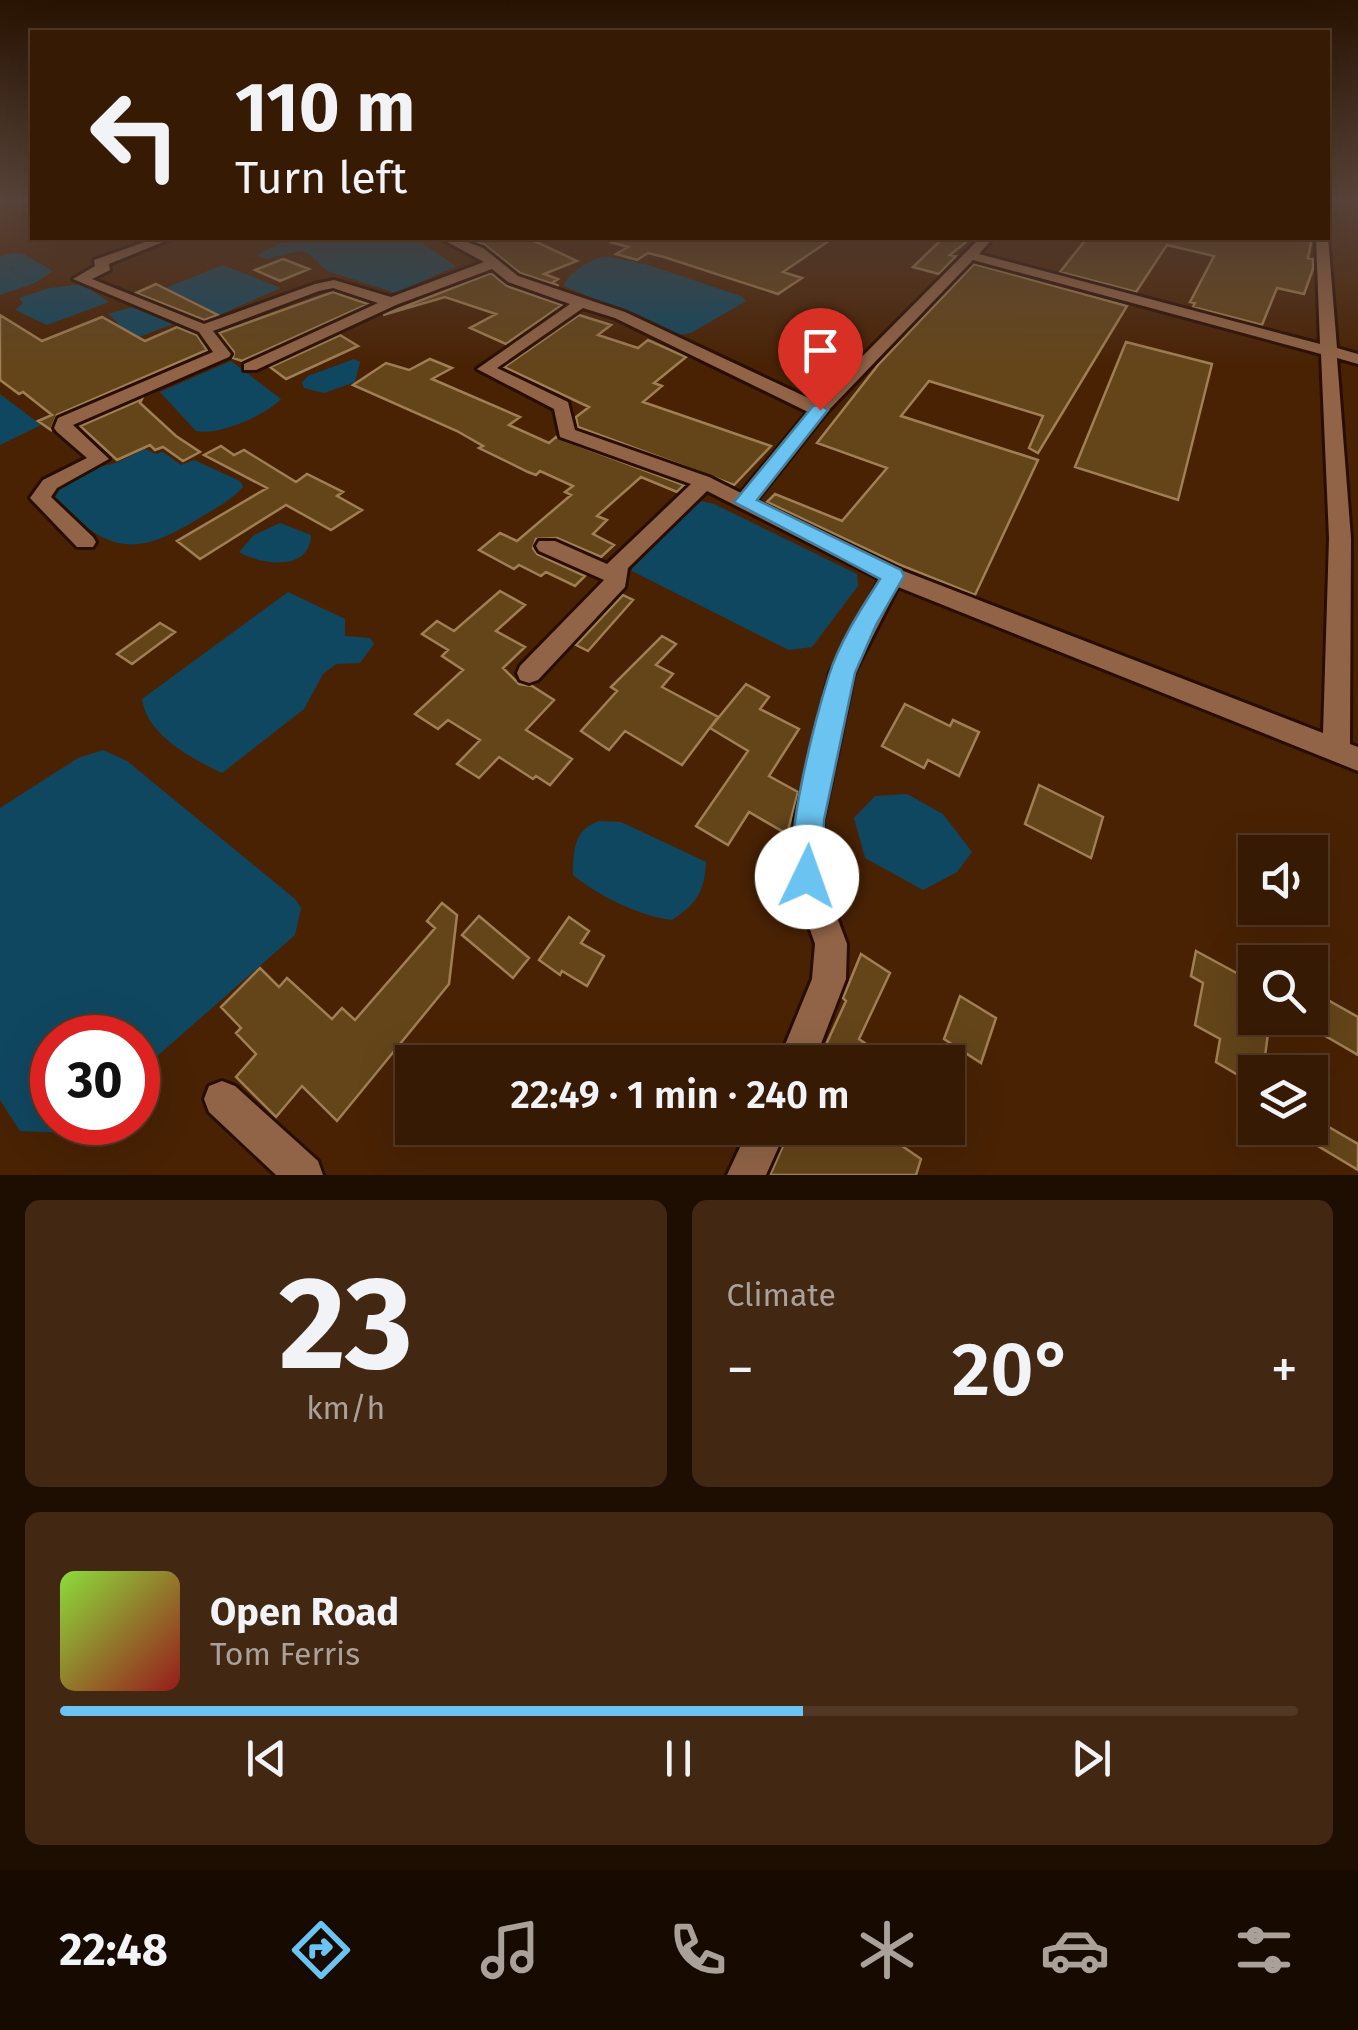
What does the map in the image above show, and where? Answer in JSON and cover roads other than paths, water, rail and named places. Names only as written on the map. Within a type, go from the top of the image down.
[{"type":"street","points":[[85,542],[40,498],[50,484],[100,459],[63,428],[64,422],[223,354],[204,329],[80,278],[105,267],[99,263],[118,256]]},
{"type":"street","points":[[483,256],[513,279],[620,315],[820,410]]},
{"type":"street","points":[[744,502],[820,410],[967,256]]},
{"type":"street","points":[[971,256],[1358,359]]},
{"type":"street","points":[[581,303],[485,369],[562,406],[566,433],[589,445],[704,483],[893,576],[1347,754],[1340,538],[1323,256]]},
{"type":"street","points":[[250,367],[391,302],[494,263]]},
{"type":"street","points":[[204,329],[334,284],[391,302]]},
{"type":"street","points":[[529,673],[617,577],[618,566],[642,538],[704,483]]},
{"type":"street","points":[[547,546],[617,577]]},
{"type":"street","points":[[803,1045],[829,978],[831,944],[807,877],[809,820],[842,673],[893,576]]},
{"type":"street","points":[[222,1099],[304,1175]]},
{"type":"street","points":[[746,1175],[760,1145]]},
{"type":"water","points":[[0,256],[27,256],[53,271],[35,283],[0,295]]},
{"type":"water","points":[[311,256],[441,256],[456,266],[396,293],[327,271]]},
{"type":"water","points":[[605,256],[645,264],[746,301],[691,333],[678,335],[564,286],[581,267]]},
{"type":"water","points":[[223,265],[281,288],[219,315],[188,298],[160,290]]},
{"type":"water","points":[[82,284],[109,302],[47,325],[15,310],[23,303],[19,298],[49,288]]},
{"type":"water","points":[[139,305],[176,323],[131,340],[117,333],[118,323],[108,314]]},
{"type":"water","points":[[354,359],[360,362],[355,382],[324,393],[304,388],[302,382],[308,376]]},
{"type":"water","points":[[231,361],[281,399],[241,423],[196,431],[160,392]]},
{"type":"water","points":[[0,394],[41,425],[0,445]]},
{"type":"water","points":[[145,449],[156,454],[163,452],[181,465],[194,460],[240,481],[243,487],[218,507],[168,535],[132,544],[102,537],[52,499],[51,492],[87,470],[116,463]]},
{"type":"water","points":[[696,500],[714,504],[857,574],[858,586],[812,647],[789,650],[632,571],[630,557]]},
{"type":"water","points":[[280,523],[311,535],[309,547],[302,555],[294,560],[271,562],[239,552],[254,535]]},
{"type":"water","points":[[288,592],[345,619],[345,636],[370,638],[374,644],[360,663],[336,664],[323,674],[304,709],[222,773],[161,734],[152,724],[142,699]]},
{"type":"water","points":[[103,750],[127,761],[295,899],[301,908],[295,935],[160,1054],[160,1015],[30,1015],[30,1131],[20,1131],[0,1100],[0,808],[78,758]]},
{"type":"water","points":[[907,794],[943,814],[972,852],[957,872],[923,890],[865,858],[854,818],[875,796]]},
{"type":"water","points":[[599,821],[621,822],[706,862],[704,881],[693,903],[672,920],[659,918],[620,904],[573,875],[580,835]]}]
